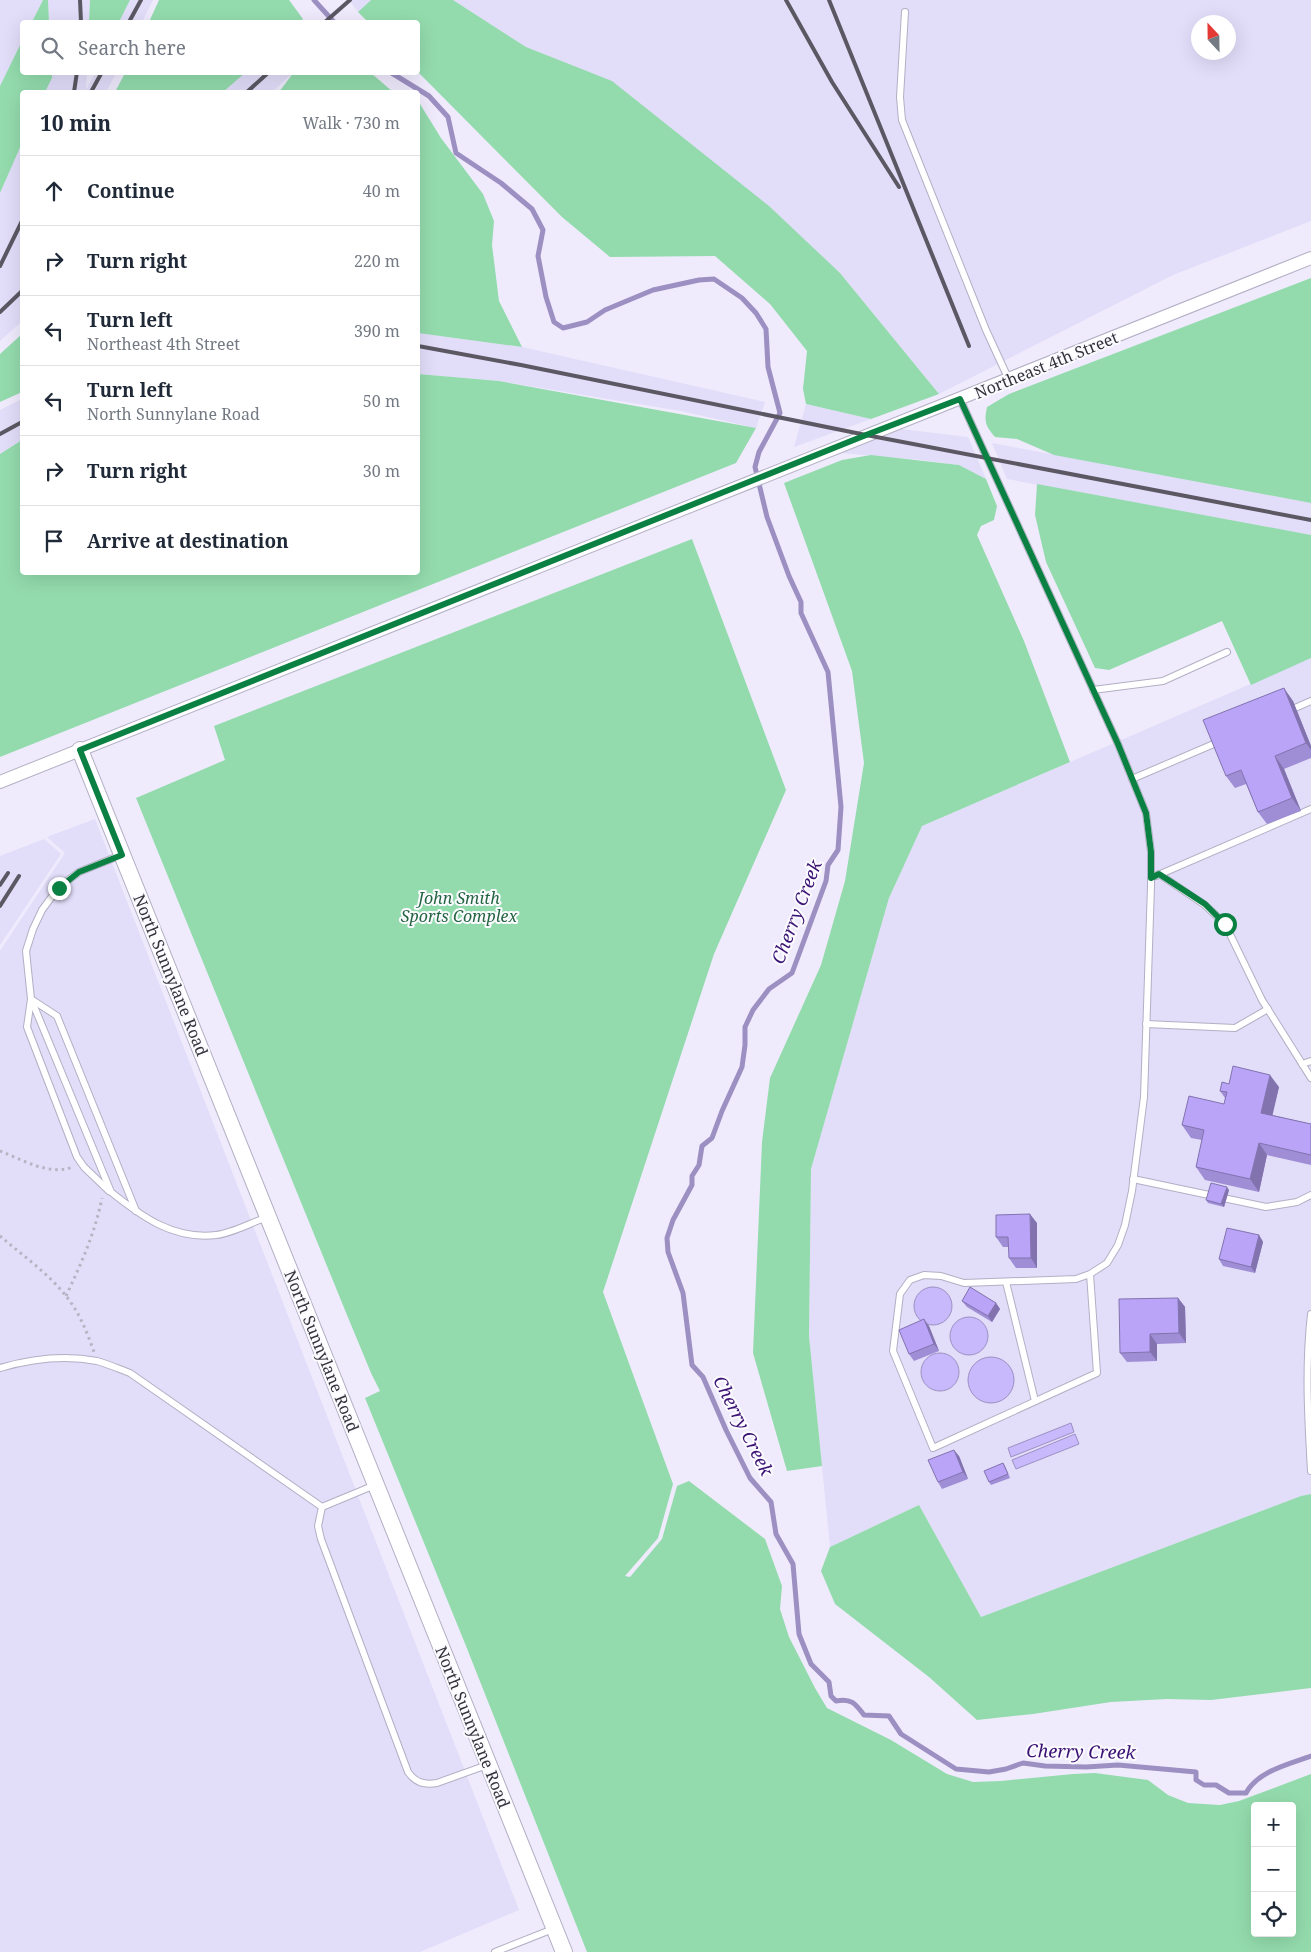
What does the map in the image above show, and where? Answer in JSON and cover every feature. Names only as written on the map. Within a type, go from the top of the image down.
[{"type":"street","name":"Northeast 4th Street","points":[[0,782],[1311,258]]},
{"type":"street","name":"North Sunnylane Road","points":[[80,750],[564,1952]]},
{"type":"lane","points":[[905,12],[900,97],[902,120],[1008,380]]},
{"type":"lane","points":[[960,399],[1094,690],[1132,779],[1148,820],[1151,878],[1144,1097],[1134,1179],[1125,1224],[1118,1245],[1107,1262],[1090,1274],[1076,1279],[964,1283],[941,1276],[924,1275],[910,1280],[900,1294],[894,1351],[934,1448],[1097,1373],[1090,1274]]},
{"type":"lane","points":[[1094,690],[1163,681],[1226,652]]},
{"type":"lane","points":[[1295,708],[1311,701]]},
{"type":"lane","points":[[1132,779],[1216,742]]},
{"type":"lane","points":[[1151,878],[1311,809]]},
{"type":"lane","points":[[111,1192],[32,999],[26,951],[33,928],[42,910],[59,888],[79,872],[122,855]]},
{"type":"lane","points":[[1159,874],[1205,904],[1225,924],[1268,1010],[1311,1078]]},
{"type":"lane","points":[[32,999],[27,1027],[77,1157],[111,1192],[136,1212],[178,1233],[218,1235],[268,1217]]},
{"type":"lane","points":[[32,999],[57,1016],[136,1212]]},
{"type":"lane","points":[[1146,1024],[1235,1028],[1268,1010]]},
{"type":"lane","points":[[1302,1064],[1311,1061]]},
{"type":"lane","points":[[1134,1179],[1266,1207],[1297,1202],[1311,1195]]},
{"type":"lane","points":[[1006,1282],[1035,1401]]},
{"type":"lane","points":[[1311,1314],[1307,1349],[1311,1470]]},
{"type":"lane","points":[[0,1368],[20,1362],[68,1358],[98,1362],[130,1373],[322,1507]]},
{"type":"lane","points":[[322,1507],[376,1485]]},
{"type":"lane","points":[[322,1507],[318,1526],[321,1539],[408,1772],[420,1783],[428,1785],[489,1765]]},
{"type":"lane","points":[[494,1952],[554,1929]]},
{"type":"path","points":[[0,1152],[56,1171],[63,1171],[81,1163]]},
{"type":"path","points":[[66,1296],[92,1239],[105,1186]]},
{"type":"path","points":[[0,1236],[44,1273],[66,1296],[86,1330],[98,1362]]},
{"type":"shaded area","points":[[0,0],[43,0],[33,20],[20,20],[20,45],[0,86]]},
{"type":"shaded area","points":[[48,0],[90,0],[89,20],[49,20]]},
{"type":"shaded area","points":[[130,0],[153,0],[143,20],[120,20]]},
{"type":"shaded area","points":[[349,0],[371,0],[358,12]]},
{"type":"shaded area","points":[[453,0],[1311,0],[1311,221],[1173,275],[939,394],[840,273],[612,82],[526,47]]},
{"type":"shaded area","points":[[52,75],[87,75],[86,90],[46,90]]},
{"type":"shaded area","points":[[94,75],[115,75],[107,90],[86,90]]},
{"type":"shaded area","points":[[243,75],[291,75],[274,90],[225,90]]},
{"type":"shaded area","points":[[20,148],[20,323],[0,341],[0,193]]},
{"type":"shaded area","points":[[420,333],[522,347],[765,402],[756,428],[681,411],[499,381],[420,374]]},
{"type":"shaded area","points":[[20,400],[20,441],[0,454],[0,410]]},
{"type":"shaded area","points":[[806,404],[871,419],[794,447]]},
{"type":"shaded area","points":[[901,429],[968,437],[986,479],[959,465],[841,453]]},
{"type":"shaded area","points":[[992,443],[1311,503],[1311,535],[1007,479]]},
{"type":"shaded area","points":[[1311,658],[1311,1494],[1301,1496],[981,1617],[919,1505],[830,1547],[809,1336],[811,1169],[889,898],[922,826]]},
{"type":"shaded area","points":[[95,819],[519,1910],[420,1952],[0,1952],[0,951],[65,853],[47,837]]},
{"type":"shaded area","points":[[44,839],[61,854],[0,945],[0,856]]},
{"type":"shaded area","points":[[933,1287],[946,1293],[952,1306],[946,1319],[933,1325],[920,1319],[914,1306],[920,1293]]},
{"type":"shaded area","points":[[969,1317],[982,1323],[988,1336],[982,1349],[969,1355],[956,1349],[950,1336],[956,1323]]},
{"type":"shaded area","points":[[940,1353],[953,1359],[959,1372],[953,1385],[940,1391],[927,1385],[921,1372],[927,1359]]},
{"type":"shaded area","points":[[991,1357],[1004,1361],[1010,1367],[1014,1380],[1010,1393],[1004,1399],[991,1403],[978,1399],[972,1393],[968,1380],[972,1367],[978,1361]]},
{"type":"shaded area","points":[[1071,1423],[1074,1432],[1011,1457],[1008,1448]]},
{"type":"shaded area","points":[[1075,1434],[1079,1444],[1016,1469],[1012,1460]]},
{"type":"green space","points":[[43,0],[48,0],[49,20],[33,20]]},
{"type":"green space","points":[[90,0],[130,0],[120,20],[89,20]]},
{"type":"green space","points":[[159,0],[289,0],[303,19],[302,20],[150,20]]},
{"type":"green space","points":[[371,0],[453,0],[526,47],[612,81],[769,206],[840,273],[939,394],[871,419],[806,404],[803,389],[807,351],[770,304],[715,256],[610,257],[562,217],[420,74],[420,20],[366,20],[358,12]]},
{"type":"green space","points":[[20,45],[20,75],[52,75],[46,90],[20,90],[20,148],[0,193],[0,86]]},
{"type":"green space","points":[[124,75],[243,75],[225,90],[116,90]]},
{"type":"green space","points":[[292,75],[373,75],[391,90],[280,90]]},
{"type":"green space","points":[[420,104],[441,138],[483,194],[494,221],[492,245],[499,301],[522,347],[420,333]]},
{"type":"green space","points":[[1311,278],[1311,503],[1054,455],[1017,439],[995,437],[987,426],[987,407],[1009,394]]},
{"type":"green space","points":[[20,336],[20,393],[0,402],[0,354]]},
{"type":"green space","points":[[420,374],[499,381],[756,428],[736,463],[0,757],[0,454],[20,441],[20,575],[420,575]]},
{"type":"green space","points":[[871,455],[959,465],[986,479],[997,506],[994,520],[981,526],[977,535],[1024,641],[1070,762],[922,826],[889,898],[811,1169],[809,1336],[822,1466],[787,1471],[753,1353],[762,1142],[770,1078],[821,965],[845,881],[864,763],[852,671],[784,483],[842,460]]},
{"type":"green space","points":[[1037,484],[1311,535],[1311,658],[1251,685],[1222,621],[1109,670],[1095,668],[1046,562],[1035,515]]},
{"type":"green space","name":"John Smith Sports Complex","points":[[692,539],[786,790],[714,954],[603,1292],[673,1484],[658,1538],[625,1576],[630,1577],[662,1539],[677,1486],[689,1481],[765,1539],[782,1586],[780,1609],[789,1637],[827,1708],[891,1740],[947,1774],[973,1782],[1095,1773],[1148,1780],[1168,1795],[1188,1803],[1220,1805],[1239,1801],[1311,1774],[1311,1952],[587,1952],[466,1646],[365,1398],[380,1391],[347,1315],[136,798],[225,760],[214,726]]},
{"type":"green space","points":[[1311,1494],[1311,1688],[1211,1700],[1167,1699],[1111,1702],[1033,1714],[977,1720],[929,1677],[835,1604],[821,1571],[830,1547],[919,1505],[981,1617],[1301,1496]]},
{"type":"building","points":[[1284,688],[1306,743],[1275,756],[1292,798],[1258,812],[1241,770],[1226,776],[1203,720]]},
{"type":"building","points":[[1233,1066],[1270,1075],[1261,1113],[1311,1124],[1311,1155],[1259,1143],[1250,1179],[1196,1167],[1204,1130],[1182,1125],[1189,1096],[1224,1104],[1227,1092],[1220,1091],[1222,1082],[1229,1084]]},
{"type":"building","points":[[1211,1183],[1227,1187],[1221,1204],[1206,1200]]},
{"type":"building","points":[[1030,1214],[1031,1258],[1009,1258],[1008,1237],[996,1237],[996,1215]]},
{"type":"building","points":[[1227,1228],[1259,1235],[1251,1267],[1219,1259]]},
{"type":"building","points":[[970,1287],[996,1303],[988,1316],[962,1301]]},
{"type":"building","points":[[1178,1298],[1179,1333],[1150,1334],[1150,1352],[1120,1353],[1119,1299]]},
{"type":"building","points":[[924,1319],[934,1344],[909,1354],[899,1330]]},
{"type":"building","points":[[954,1450],[963,1472],[938,1482],[928,1460]]},
{"type":"building","points":[[1003,1463],[1008,1474],[989,1482],[984,1471]]},
{"type":"waterway","name":"Cherry Creek","points":[[314,0],[332,20]]},
{"type":"waterway","name":"Cherry Creek","points":[[395,75],[419,90]]},
{"type":"waterway","name":"Cherry Creek","points":[[420,90],[429,96],[448,117],[456,153],[501,183],[532,209],[543,230],[538,256],[546,297],[554,322],[563,328],[587,322],[605,310],[653,290],[699,280],[714,279],[742,298],[756,313],[766,329],[768,367],[780,413],[759,452],[755,467],[767,517],[801,602],[801,613],[828,672],[841,807],[838,850],[828,865],[826,881],[792,973],[769,989],[753,1010],[745,1027],[742,1067],[712,1138],[702,1146],[699,1165],[692,1176],[692,1185],[673,1220],[667,1238],[668,1252],[683,1293],[692,1365],[703,1377],[726,1430],[750,1478],[771,1502],[776,1534],[793,1564],[799,1634],[811,1664],[829,1682],[831,1696],[836,1701],[845,1700],[852,1702],[864,1715],[889,1716],[901,1734],[956,1769],[989,1772],[1023,1763],[1045,1766],[1086,1767],[1118,1765],[1196,1772],[1196,1780],[1204,1785],[1216,1785],[1229,1793],[1246,1793],[1251,1785],[1266,1774],[1284,1765],[1311,1756]]},
{"type":"railway","points":[[80,0],[81,20]]},
{"type":"railway","points":[[130,20],[141,0]]},
{"type":"railway","points":[[327,20],[350,0]]},
{"type":"railway","points":[[786,0],[832,82],[899,187]]},
{"type":"railway","points":[[829,0],[969,346]]},
{"type":"railway","points":[[74,90],[77,75]]},
{"type":"railway","points":[[92,90],[100,75]]},
{"type":"railway","points":[[249,90],[266,75]]},
{"type":"railway","points":[[0,266],[20,225]]},
{"type":"railway","points":[[0,312],[20,293]]},
{"type":"railway","points":[[420,346],[866,435],[1311,520]]},
{"type":"railway","points":[[0,434],[20,423]]},
{"type":"railway","points":[[0,885],[8,873]]},
{"type":"railway","points":[[0,906],[19,876]]},
{"type":"route","points":[[59,888],[79,872],[122,855],[80,750],[960,399],[1118,744],[1146,813],[1151,852],[1151,878],[1159,874],[1205,904],[1225,924]]}]
